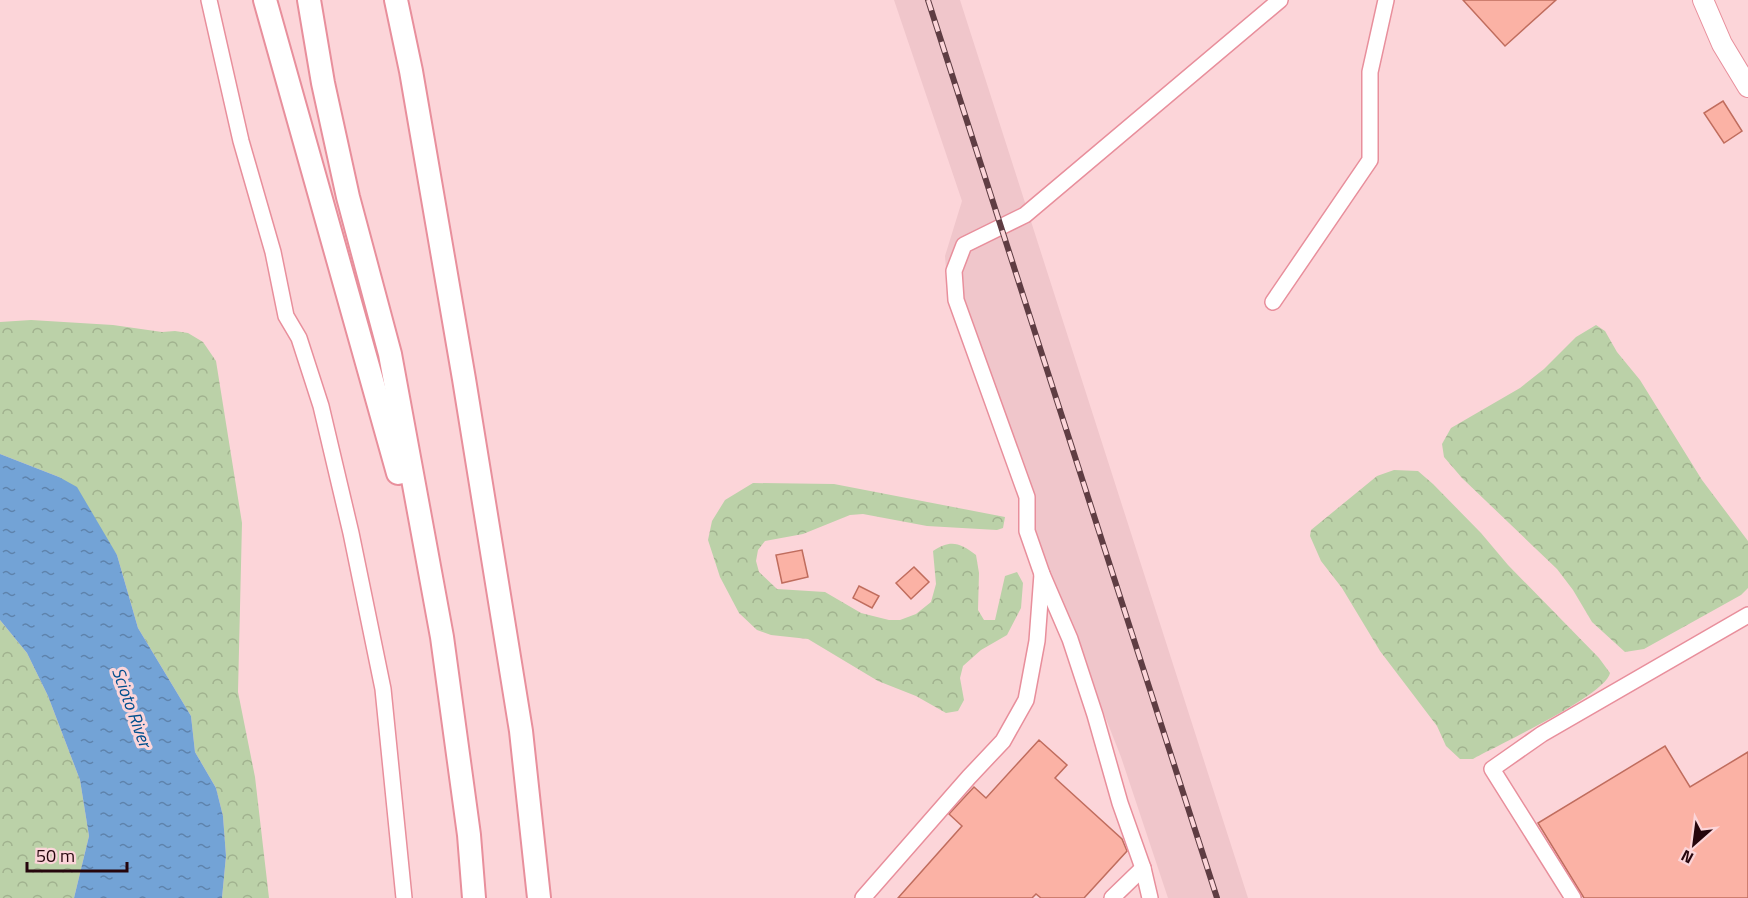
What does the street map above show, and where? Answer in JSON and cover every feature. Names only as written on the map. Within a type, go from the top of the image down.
[{"type":"highway","points":[[265,0],[370,366],[442,637]]},
{"type":"highway","points":[[309,0],[323,83],[348,197],[390,354],[442,637],[469,835],[474,898]]},
{"type":"highway","points":[[396,0],[411,71],[464,380],[519,719],[539,898]]},
{"type":"highway","points":[[405,0],[411,71]]},
{"type":"main road","points":[[1703,0],[1722,44],[1748,87]]},
{"type":"lane","points":[[209,0],[242,141],[273,252],[286,316],[298,338],[321,406],[351,532],[383,689],[404,898]]},
{"type":"lane","points":[[1150,898],[1143,868],[1120,803],[1070,639],[1042,574],[1028,531],[1027,497],[956,300],[954,271],[964,245],[1025,215],[1280,0]]},
{"type":"lane","points":[[1273,302],[1370,160],[1370,72],[1386,0]]},
{"type":"lane","points":[[863,898],[969,777],[1004,741],[1026,700],[1037,641],[1042,574]]},
{"type":"lane","points":[[1573,898],[1492,769],[1542,734],[1748,615]]},
{"type":"lane","points":[[1112,898],[1143,868]]},
{"type":"shaded area","points":[[894,0],[960,0],[1248,898],[1168,898],[1121,757],[1018,495],[948,297],[945,256],[962,201]]},
{"type":"green space","points":[[31,320],[188,333],[203,342],[216,361],[242,523],[238,692],[255,777],[269,898],[222,898],[226,856],[223,816],[216,788],[195,752],[191,716],[138,628],[117,555],[59,477],[0,454],[0,322]]},
{"type":"green space","points":[[1596,325],[1605,331],[1617,352],[1640,380],[1702,480],[1748,541],[1748,588],[1741,595],[1644,649],[1625,652],[1592,622],[1557,569],[1462,478],[1444,457],[1442,444],[1451,428],[1520,388],[1544,369],[1576,337]]},
{"type":"green space","points":[[1394,470],[1418,471],[1433,484],[1599,658],[1610,673],[1604,682],[1590,694],[1571,706],[1473,759],[1460,759],[1446,746],[1437,726],[1380,651],[1342,588],[1321,561],[1310,536],[1311,530],[1377,476]]},
{"type":"green space","points":[[753,483],[834,484],[1005,517],[1003,528],[997,530],[927,526],[863,514],[850,515],[803,534],[765,541],[758,550],[756,561],[759,572],[777,589],[825,592],[861,613],[889,620],[900,620],[916,614],[931,602],[936,584],[933,551],[939,547],[950,544],[960,545],[976,555],[979,573],[978,610],[984,620],[995,620],[1005,576],[1017,572],[1023,583],[1021,608],[1007,635],[981,650],[963,666],[960,678],[964,700],[958,711],[946,713],[916,696],[878,681],[808,639],[771,635],[757,630],[739,613],[720,577],[708,540],[712,521],[725,500]]},
{"type":"green space","points":[[0,620],[27,653],[48,696],[80,780],[89,836],[74,898],[0,898]]},
{"type":"water","name":"Scioto River","points":[[0,454],[59,477],[77,487],[117,555],[138,628],[191,716],[195,752],[216,788],[223,816],[226,856],[222,898],[74,898],[89,836],[80,780],[48,696],[27,653],[0,620]]},
{"type":"building","points":[[1463,0],[1556,0],[1505,46]]},
{"type":"building","points":[[1723,101],[1742,131],[1724,143],[1704,113]]},
{"type":"building","points":[[802,550],[808,577],[782,583],[776,555]]},
{"type":"building","points":[[914,567],[929,582],[911,599],[896,583]]},
{"type":"building","points":[[859,586],[879,596],[872,608],[853,598]]},
{"type":"building","points":[[1039,740],[1067,765],[1055,778],[1122,839],[1127,851],[1084,898],[1041,898],[1036,894],[1032,898],[898,898],[962,826],[949,814],[974,787],[986,798]]},
{"type":"building","points":[[1665,746],[1690,787],[1748,752],[1748,898],[1584,898],[1538,823]]},
{"type":"railway","points":[[928,0],[1217,898]]}]
